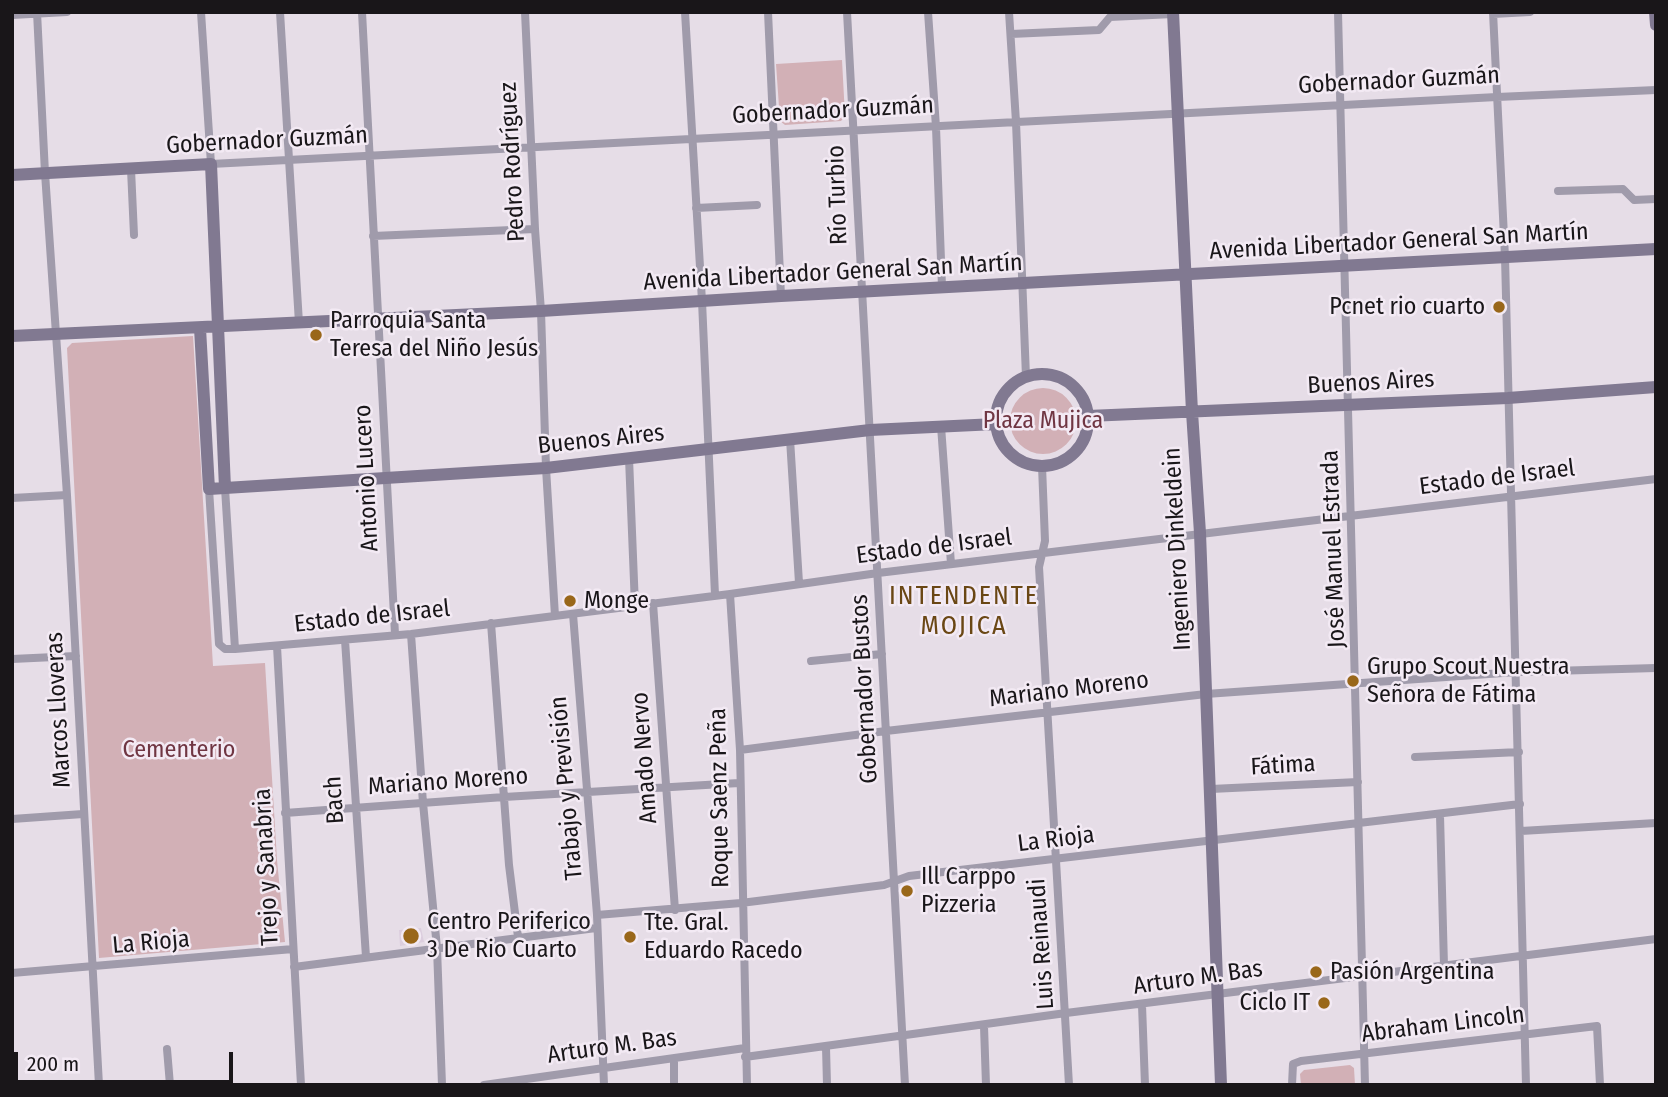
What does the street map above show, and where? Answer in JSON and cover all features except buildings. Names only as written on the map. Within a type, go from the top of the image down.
[{"type":"main road","points":[[1655,12],[1656,25]]},
{"type":"main road","name":"Ingeniero Dinkeldein","points":[[1173,13],[1200,533],[1221,1085]]},
{"type":"main road","name":"Gobernador Guzmán","points":[[12,175],[211,164]]},
{"type":"main road","points":[[211,164],[225,488]]},
{"type":"main road","name":"Avenida Libertador General San Martín","points":[[12,336],[378,319],[1656,249]]},
{"type":"main road","points":[[200,328],[209,489]]},
{"type":"main road","points":[[1050,375],[1072,385],[1086,404],[1088,416],[1087,431],[1076,451],[1057,464],[1042,466],[1028,464],[1006,449],[996,424],[998,409],[1004,396],[1013,385],[1026,377],[1050,375]]},
{"type":"main road","name":"Buenos Aires","points":[[1088,416],[1508,398],[1656,387]]},
{"type":"main road","name":"Buenos Aires","points":[[209,489],[546,468],[870,430],[996,424]]},
{"type":"street","points":[[12,15],[67,12]]},
{"type":"street","points":[[201,12],[211,164]]},
{"type":"street","points":[[280,12],[299,323]]},
{"type":"street","name":"Antonio Lucero","points":[[362,12],[395,635]]},
{"type":"street","name":"Pedro Rodríguez","points":[[525,12],[541,310]]},
{"type":"street","points":[[685,12],[702,301],[715,595]]},
{"type":"street","points":[[768,12],[781,296]]},
{"type":"street","name":"Río Turbio","points":[[847,12],[861,292]]},
{"type":"street","points":[[928,12],[936,127],[942,287]]},
{"type":"street","points":[[1009,12],[1026,377]]},
{"type":"street","name":"José Manuel Estrada","points":[[1338,12],[1357,683],[1361,976],[1366,1085]]},
{"type":"street","points":[[1526,1085],[1505,257],[1493,13],[1530,12]]},
{"type":"street","name":"Marcos Lloveras","points":[[38,13],[45,173],[57,334],[99,1085]]},
{"type":"street","points":[[1011,34],[1099,30],[1110,17],[1173,13]]},
{"type":"street","name":"Gobernador Guzmán","points":[[211,164],[1656,90]]},
{"type":"street","points":[[131,169],[134,235]]},
{"type":"street","points":[[1558,191],[1623,189],[1634,200],[1656,199]]},
{"type":"street","points":[[696,208],[757,205]]},
{"type":"street","points":[[373,236],[535,229]]},
{"type":"street","name":"Gobernador Bustos","points":[[861,292],[905,1085]]},
{"type":"street","points":[[541,310],[546,468],[555,616]]},
{"type":"street","points":[[941,426],[951,564]]},
{"type":"street","points":[[790,439],[799,583]]},
{"type":"street","points":[[629,458],[635,606]]},
{"type":"street","name":"Luis Reinaudi","points":[[1042,466],[1045,541],[1040,567],[1069,1085]]},
{"type":"street","name":"Estado de Israel","points":[[209,489],[219,644],[225,649],[235,649],[411,634],[878,573],[1656,479]]},
{"type":"street","points":[[225,488],[235,649]]},
{"type":"street","points":[[12,498],[66,495]]},
{"type":"street","name":"Roque Saenz Peña","points":[[730,594],[740,750],[741,903],[747,1085]]},
{"type":"street","name":"Amado Nervo","points":[[653,603],[675,910]]},
{"type":"street","name":"Trabajo y Previsión","points":[[573,614],[597,915],[604,1085]]},
{"type":"street","points":[[491,623],[509,865],[518,937]]},
{"type":"street","points":[[411,634],[437,948],[442,1085]]},
{"type":"street","name":"Bach","points":[[345,640],[354,808],[366,957]]},
{"type":"street","name":"Trejo y Sanabria","points":[[277,646],[300,1085]]},
{"type":"street","points":[[811,661],[882,654]]},
{"type":"street","points":[[12,659],[76,656]]},
{"type":"street","name":"Mariano Moreno","points":[[740,750],[886,730],[1206,694],[1517,672],[1656,668]]},
{"type":"street","points":[[1415,757],[1519,752]]},
{"type":"street","name":"Fátima","points":[[1211,789],[1358,782]]},
{"type":"street","name":"Mariano Moreno","points":[[285,813],[739,783]]},
{"type":"street","name":"La Rioja","points":[[597,915],[741,903],[895,883],[909,876],[1520,804]]},
{"type":"street","points":[[12,819],[83,814]]},
{"type":"street","points":[[1440,815],[1444,966]]},
{"type":"street","points":[[1521,831],[1656,823]]},
{"type":"street","points":[[294,967],[596,928]]},
{"type":"street","name":"Arturo M. Bas","points":[[746,1057],[1066,1013],[1656,939]]},
{"type":"street","name":"La Rioja","points":[[12,973],[293,949]]},
{"type":"street","points":[[1142,1005],[1145,1085]]},
{"type":"street","points":[[984,1026],[986,1085]]},
{"type":"street","name":"Abraham Lincoln","points":[[1292,1085],[1293,1064],[1597,1026],[1600,1085]]},
{"type":"street","points":[[826,1047],[827,1085]]},
{"type":"street","name":"Arturo M. Bas","points":[[484,1085],[523,1082],[745,1048]]},
{"type":"street","points":[[167,1049],[170,1085]]},
{"type":"street","points":[[674,1058],[674,1085]]},
{"type":"shaded area","name":"Centro Periferico 3 De Rio Cuarto","points":[[421,928],[424,942],[400,946],[399,930]]},
{"type":"green space","points":[[842,60],[845,116],[841,121],[785,125],[780,121],[776,64]]},
{"type":"green space","name":"Cementerio","points":[[193,336],[213,666],[265,663],[277,860],[285,942],[99,958],[67,348],[72,343]]},
{"type":"green space","name":"Plaza Mujica","points":[[1036,388],[1050,388],[1062,393],[1071,402],[1076,421],[1074,434],[1067,445],[1050,454],[1036,454],[1024,449],[1015,440],[1010,428],[1010,414],[1015,402],[1024,393]]},
{"type":"green space","points":[[1350,1065],[1354,1068],[1355,1085],[1301,1085],[1300,1074],[1304,1070]]},
{"type":"place","name":"Pcnet rio cuarto","points":[[1499,307]]},
{"type":"place","name":"Parroquia Santa Teresa del Niño Jesús","points":[[316,335]]},
{"type":"place","name":"Monge","points":[[570,601]]},
{"type":"place","name":"Grupo Scout Nuestra Señora de Fátima","points":[[1353,681]]},
{"type":"place","name":"Ill Carppo Pizzeria","points":[[907,891]]},
{"type":"place","name":"Centro Periferico 3 De Rio Cuarto","points":[[411,936]]},
{"type":"place","name":"Tte. Gral. Eduardo Racedo","points":[[630,937]]},
{"type":"place","name":"Pasión Argentina","points":[[1316,972]]},
{"type":"place","name":"Ciclo IT","points":[[1324,1003]]},
{"type":"district","name":"INTENDENTE MOJICA","points":[[964,612]]}]
